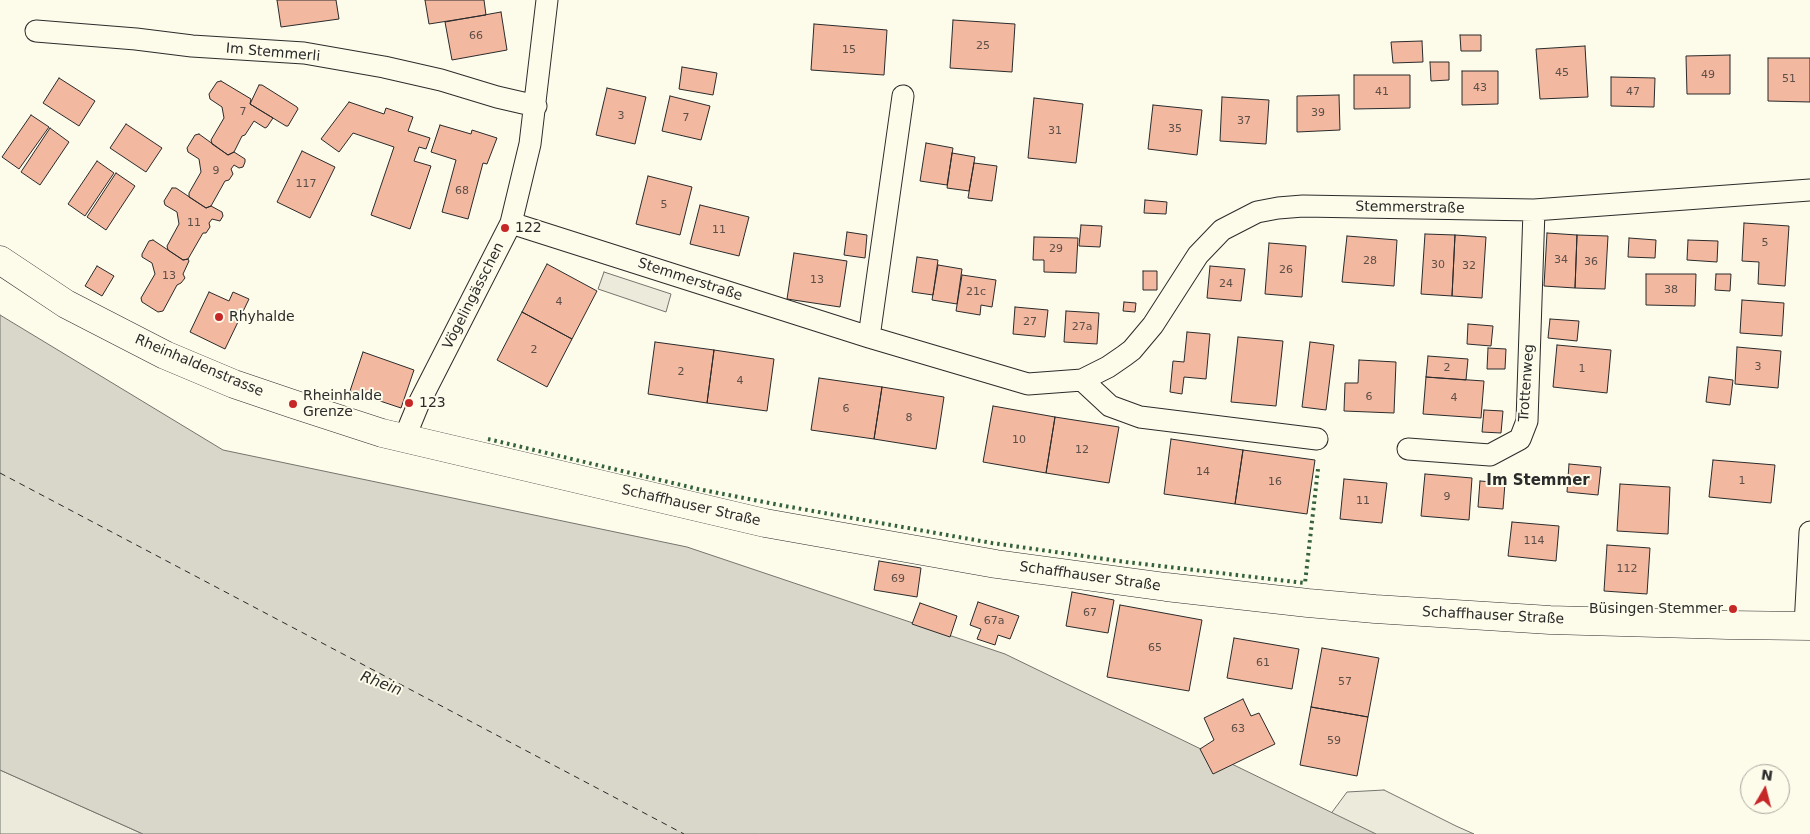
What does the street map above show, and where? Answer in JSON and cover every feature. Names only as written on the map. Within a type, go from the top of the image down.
[{"type":"main road","name":"Rheinhaldenstrasse","points":[[0,260],[66,304],[165,355],[234,384],[393,436]]},
{"type":"main road","name":"Schaffhauser Straße","points":[[393,436],[765,523],[996,564],[1147,585],[1375,609],[1550,620],[1808,626]]},
{"type":"street","name":"Vögelingässchen","points":[[393,436],[418,405],[511,223],[530,144],[536,106],[547,0]]},
{"type":"street","name":"Im Stemmerli","points":[[36,31],[136,39],[192,46],[304,53],[403,71],[536,106]]},
{"type":"street","points":[[869,337],[903,96]]},
{"type":"street","name":"Stemmerstraße","points":[[511,223],[869,337],[1028,384],[1082,380],[1108,367],[1132,350],[1153,325],[1198,255],[1222,230],[1256,212],[1303,206],[1534,210],[1810,190]]},
{"type":"street","name":"Trottenweg","points":[[1408,449],[1490,455],[1520,439],[1527,421],[1534,210]]},
{"type":"street","points":[[1082,380],[1110,406],[1140,417],[1317,439]]},
{"type":"street","points":[[1808,626],[1810,532]]},
{"type":"shaded area","points":[[604,272],[671,294],[666,312],[598,289]]},
{"type":"shaded area","points":[[0,770],[143,834],[0,834]]},
{"type":"shaded area","points":[[1384,790],[1474,834],[1361,834],[1327,819],[1347,792]]},
{"type":"water","name":"Rhein","points":[[0,315],[223,450],[687,547],[1005,654],[1376,834],[143,834],[0,770]]},
{"type":"building","points":[[277,0],[336,0],[339,19],[281,27]]},
{"type":"building","points":[[425,0],[484,0],[486,15],[429,24]]},
{"type":"building","points":[[501,12],[507,50],[452,60],[445,22]]},
{"type":"building","points":[[953,20],[1015,24],[1012,72],[950,68]]},
{"type":"building","points":[[814,24],[887,30],[884,75],[811,70]]},
{"type":"building","points":[[1460,35],[1481,35],[1481,51],[1461,51]]},
{"type":"building","points":[[1422,41],[1423,62],[1393,63],[1391,42]]},
{"type":"building","points":[[1585,46],[1588,97],[1540,99],[1536,49]]},
{"type":"building","points":[[1730,55],[1730,94],[1687,94],[1686,56]]},
{"type":"building","points":[[1768,58],[1810,58],[1810,102],[1768,101]]},
{"type":"building","points":[[1430,62],[1449,62],[1449,80],[1431,81]]},
{"type":"building","points":[[682,67],[717,73],[713,95],[679,89]]},
{"type":"building","points":[[1462,71],[1498,71],[1498,104],[1462,105]]},
{"type":"building","points":[[1354,75],[1410,75],[1410,108],[1354,109]]},
{"type":"building","points":[[1611,77],[1655,78],[1654,107],[1611,106]]},
{"type":"building","points":[[59,78],[95,101],[79,126],[43,103]]},
{"type":"building","points":[[221,81],[251,99],[250,104],[273,118],[265,128],[254,121],[245,135],[242,136],[234,152],[228,155],[212,144],[211,140],[224,118],[222,107],[210,99],[209,94],[217,82]]},
{"type":"building","points":[[259,85],[262,85],[297,107],[298,109],[288,126],[250,104]]},
{"type":"building","points":[[607,88],[646,97],[635,144],[596,135]]},
{"type":"building","points":[[1339,95],[1340,130],[1297,132],[1297,96]]},
{"type":"building","points":[[670,96],[710,106],[701,140],[662,131]]},
{"type":"building","points":[[1222,97],[1269,100],[1266,144],[1220,141]]},
{"type":"building","points":[[1034,98],[1083,104],[1076,163],[1028,158]]},
{"type":"building","points":[[349,102],[384,114],[386,108],[413,117],[408,131],[430,138],[426,149],[419,147],[414,161],[431,166],[410,229],[371,215],[394,147],[353,133],[339,152],[321,139]]},
{"type":"building","points":[[1153,105],[1202,110],[1197,155],[1148,149]]},
{"type":"building","points":[[31,115],[49,127],[19,169],[2,157]]},
{"type":"building","points":[[126,124],[162,148],[146,172],[110,148]]},
{"type":"building","points":[[440,125],[471,134],[472,130],[497,138],[487,164],[483,163],[468,219],[442,212],[456,160],[431,152]]},
{"type":"building","points":[[50,128],[69,142],[40,185],[21,172]]},
{"type":"building","points":[[199,134],[228,155],[234,152],[245,159],[243,167],[239,168],[234,165],[231,169],[233,174],[229,180],[225,181],[211,206],[206,208],[189,197],[189,193],[201,172],[199,159],[188,152],[187,148],[195,135]]},
{"type":"building","points":[[926,143],[953,148],[947,185],[920,181]]},
{"type":"building","points":[[302,151],[335,167],[310,218],[277,202]]},
{"type":"building","points":[[952,153],[975,157],[969,191],[947,188]]},
{"type":"building","points":[[97,161],[114,173],[85,216],[68,204]]},
{"type":"building","points":[[974,163],[997,166],[992,201],[968,198]]},
{"type":"building","points":[[116,173],[135,186],[106,230],[87,217]]},
{"type":"building","points":[[648,176],[692,187],[680,235],[636,224]]},
{"type":"building","points":[[172,188],[176,188],[206,208],[211,206],[222,212],[223,216],[220,221],[212,219],[209,223],[210,227],[206,233],[203,233],[188,259],[183,260],[168,250],[167,246],[179,224],[177,212],[165,205],[164,201]]},
{"type":"building","points":[[1145,200],[1167,202],[1166,214],[1144,213]]},
{"type":"building","points":[[700,205],[749,217],[739,256],[690,244]]},
{"type":"building","points":[[1744,223],[1789,226],[1785,286],[1758,284],[1759,262],[1742,261]]},
{"type":"building","points":[[1081,225],[1102,226],[1100,247],[1079,246]]},
{"type":"building","points":[[847,232],[867,235],[865,258],[844,255]]},
{"type":"building","points":[[1547,233],[1577,235],[1575,288],[1544,286]]},
{"type":"building","points":[[1425,234],[1455,235],[1452,296],[1421,294]]},
{"type":"building","points":[[1455,235],[1486,237],[1482,298],[1452,296]]},
{"type":"building","points":[[1577,235],[1608,236],[1605,289],[1575,288]]},
{"type":"building","points":[[1347,236],[1397,240],[1394,286],[1342,282]]},
{"type":"building","points":[[1034,237],[1078,238],[1076,273],[1044,272],[1044,260],[1033,260]]},
{"type":"building","points":[[1629,238],[1656,240],[1655,258],[1628,257]]},
{"type":"building","points":[[153,240],[183,260],[188,259],[189,261],[183,274],[185,278],[177,285],[163,311],[158,312],[142,302],[141,298],[155,274],[152,263],[142,257],[149,241]]},
{"type":"building","points":[[1688,240],[1718,241],[1717,262],[1687,260]]},
{"type":"building","points":[[1269,243],[1306,246],[1302,297],[1265,294]]},
{"type":"building","points":[[794,253],[847,261],[840,307],[787,299]]},
{"type":"building","points":[[917,257],[938,260],[933,295],[912,292]]},
{"type":"building","points":[[547,264],[597,291],[572,339],[522,312]]},
{"type":"building","points":[[938,265],[962,269],[957,304],[932,300]]},
{"type":"building","points":[[97,266],[114,276],[102,296],[85,286]]},
{"type":"building","points":[[1210,266],[1245,269],[1241,301],[1207,298]]},
{"type":"building","points":[[1143,271],[1157,271],[1157,290],[1143,290]]},
{"type":"building","points":[[1646,274],[1696,274],[1695,306],[1646,305]]},
{"type":"building","points":[[1716,274],[1731,274],[1730,291],[1715,290]]},
{"type":"building","points":[[962,275],[996,280],[992,307],[981,305],[980,315],[956,311]]},
{"type":"building","name":"Rhyhalde","points":[[209,292],[229,301],[233,292],[249,299],[225,349],[190,332]]},
{"type":"building","points":[[1742,300],[1784,303],[1782,336],[1740,333]]},
{"type":"building","points":[[1124,302],[1136,303],[1135,312],[1123,311]]},
{"type":"building","points":[[1015,307],[1048,310],[1045,337],[1013,334]]},
{"type":"building","points":[[1066,311],[1099,313],[1097,344],[1064,342]]},
{"type":"building","points":[[522,312],[572,339],[547,387],[497,360]]},
{"type":"building","points":[[1550,319],[1579,321],[1577,341],[1548,338]]},
{"type":"building","points":[[1468,324],[1493,326],[1491,346],[1467,344]]},
{"type":"building","points":[[1187,332],[1210,334],[1206,379],[1184,377],[1182,394],[1170,392],[1173,361],[1184,362]]},
{"type":"building","points":[[1238,337],[1283,341],[1276,406],[1231,402]]},
{"type":"building","points":[[655,342],[714,350],[707,403],[648,394]]},
{"type":"building","points":[[1310,342],[1334,345],[1326,410],[1302,407]]},
{"type":"building","points":[[1557,345],[1611,350],[1607,393],[1553,387]]},
{"type":"building","points":[[1737,347],[1781,351],[1778,388],[1735,384]]},
{"type":"building","points":[[1488,348],[1506,349],[1505,369],[1487,369]]},
{"type":"building","points":[[714,350],[774,359],[767,411],[707,403]]},
{"type":"building","points":[[363,352],[414,370],[401,408],[350,391]]},
{"type":"building","points":[[1428,356],[1468,359],[1466,380],[1426,377]]},
{"type":"building","points":[[1359,360],[1396,362],[1394,413],[1344,411],[1345,383],[1358,383]]},
{"type":"building","points":[[1426,377],[1484,381],[1481,418],[1423,414]]},
{"type":"building","points":[[1709,377],[1733,380],[1730,405],[1706,402]]},
{"type":"building","points":[[819,378],[882,387],[874,439],[811,430]]},
{"type":"building","points":[[882,387],[944,397],[936,449],[874,439]]},
{"type":"building","points":[[993,406],[1055,417],[1046,473],[983,462]]},
{"type":"building","points":[[1484,410],[1503,411],[1501,433],[1482,432]]},
{"type":"building","points":[[1055,417],[1119,427],[1109,483],[1046,473]]},
{"type":"building","points":[[1171,439],[1243,450],[1235,504],[1164,494]]},
{"type":"building","points":[[1243,450],[1315,460],[1307,514],[1235,504]]},
{"type":"building","points":[[1713,460],[1775,465],[1771,503],[1709,497]]},
{"type":"building","points":[[1569,464],[1601,467],[1598,495],[1567,492]]},
{"type":"building","points":[[1425,474],[1472,478],[1469,520],[1421,516]]},
{"type":"building","points":[[1344,479],[1387,483],[1382,523],[1340,519]]},
{"type":"building","points":[[1480,481],[1505,483],[1503,509],[1478,507]]},
{"type":"building","points":[[1620,484],[1670,487],[1668,534],[1617,531]]},
{"type":"building","points":[[1512,522],[1559,526],[1556,561],[1508,556]]},
{"type":"building","points":[[1607,545],[1650,548],[1647,594],[1604,591]]},
{"type":"building","points":[[879,561],[921,568],[917,597],[874,590]]},
{"type":"building","points":[[1072,592],[1114,600],[1108,633],[1066,626]]},
{"type":"building","points":[[978,602],[1019,616],[1010,639],[998,635],[995,645],[977,639],[981,629],[970,625]]},
{"type":"building","points":[[920,603],[957,616],[950,637],[912,624]]},
{"type":"building","points":[[1120,605],[1202,620],[1189,691],[1107,677]]},
{"type":"building","points":[[1234,638],[1299,649],[1292,689],[1227,678]]},
{"type":"building","points":[[1322,648],[1379,658],[1368,717],[1311,707]]},
{"type":"building","points":[[1243,699],[1251,716],[1259,713],[1275,744],[1213,774],[1200,749],[1214,740],[1204,718]]},
{"type":"building","points":[[1311,707],[1368,717],[1357,776],[1300,765]]},
{"type":"ferry route","points":[[0,473],[684,834]]},
{"type":"hedge","points":[[488,439],[698,489],[992,543],[1126,562],[1305,583],[1318,469]]},
{"type":"place","name":"122","points":[[505,228]]},
{"type":"place","name":"Rhyhalde","points":[[219,317]]},
{"type":"place","name":"123","points":[[409,403]]},
{"type":"place","name":"Rheinhalde Grenze","points":[[293,404]]},
{"type":"place","name":"Büsingen Stemmer","points":[[1733,609]]},
{"type":"district","name":"Im Stemmer","points":[[1538,481]]}]
